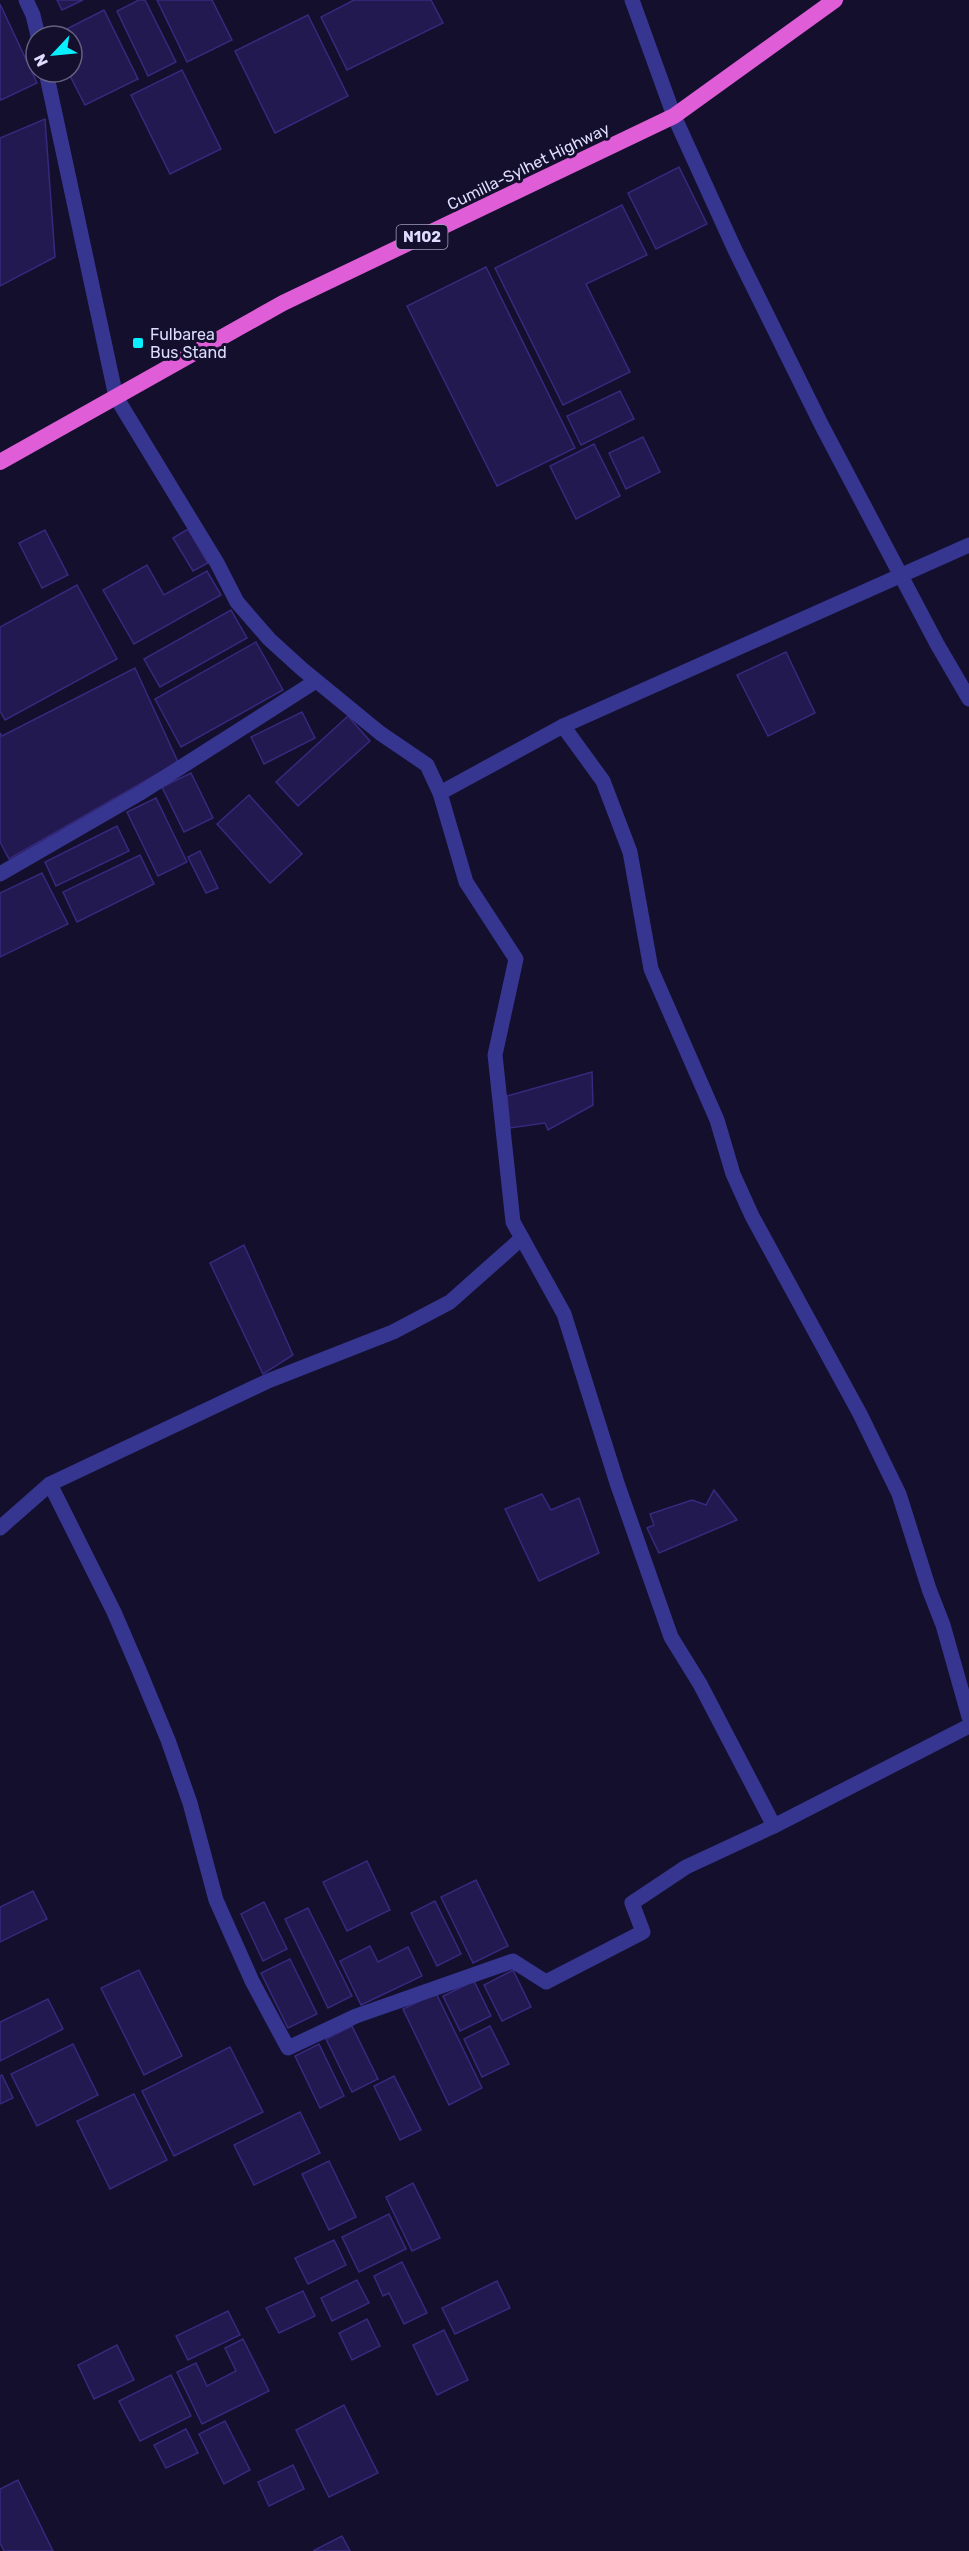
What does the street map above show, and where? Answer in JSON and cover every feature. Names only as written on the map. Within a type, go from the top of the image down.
[{"type":"highway","name":"Cumilla-Sylhet Highway","points":[[0,462],[283,303],[674,116],[835,0]]},
{"type":"street","points":[[26,0],[35,24]]},
{"type":"street","points":[[632,0],[674,116],[735,250],[801,385],[969,699]]},
{"type":"street","points":[[49,84],[116,397],[217,563],[237,602],[269,639],[316,681],[380,733],[427,765],[440,793],[466,882],[516,959],[495,1055],[513,1222],[564,1314],[617,1483],[671,1637],[700,1684],[774,1826]]},
{"type":"street","points":[[440,793],[563,726],[969,545]]},
{"type":"street","points":[[0,874],[142,792],[316,681]]},
{"type":"street","points":[[563,726],[603,781],[630,852],[651,969],[717,1120],[743,1195],[860,1414],[899,1494],[929,1589],[943,1625],[969,1717]]},
{"type":"street","points":[[0,1528],[50,1484],[268,1381],[393,1332],[450,1302],[522,1238]]},
{"type":"street","points":[[50,1484],[114,1612],[143,1680],[168,1740],[190,1803],[216,1900],[252,1981],[288,2048],[356,2016],[513,1961],[546,1982],[643,1932],[632,1903],[686,1867],[774,1826],[969,1726]]},
{"type":"building","points":[[57,0],[83,0],[62,10]]},
{"type":"building","points":[[139,0],[145,0],[176,62],[148,76],[117,11]]},
{"type":"building","points":[[157,0],[212,0],[232,40],[187,62]]},
{"type":"building","points":[[354,0],[431,0],[443,23],[347,70],[321,17]]},
{"type":"building","points":[[0,4],[24,55],[24,84],[35,84],[1,100]]},
{"type":"building","points":[[104,10],[138,79],[85,105],[74,84],[84,84],[84,24],[77,24]]},
{"type":"building","points":[[308,15],[348,96],[275,133],[235,51]]},
{"type":"building","points":[[182,70],[221,149],[170,174],[131,95]]},
{"type":"building","points":[[45,119],[55,257],[0,286],[0,138]]},
{"type":"building","points":[[679,167],[707,224],[656,249],[628,193]]},
{"type":"building","points":[[622,205],[647,255],[586,284],[630,372],[563,405],[495,268]]},
{"type":"building","points":[[486,267],[575,448],[497,486],[407,306]]},
{"type":"building","points":[[620,391],[634,419],[581,445],[567,416]]},
{"type":"building","points":[[643,437],[660,472],[626,489],[609,453]]},
{"type":"building","points":[[594,444],[620,496],[576,519],[550,466]]},
{"type":"building","points":[[188,529],[208,563],[193,571],[173,538]]},
{"type":"building","points":[[45,530],[68,575],[42,588],[19,543]]},
{"type":"building","points":[[147,565],[164,595],[207,571],[221,595],[134,644],[103,590]]},
{"type":"building","points":[[77,585],[117,659],[5,720],[0,711],[0,627]]},
{"type":"building","points":[[231,610],[247,638],[160,687],[144,659]]},
{"type":"building","points":[[256,642],[283,690],[181,747],[155,699]]},
{"type":"building","points":[[786,652],[815,713],[768,736],[737,675]]},
{"type":"building","points":[[135,668],[178,762],[9,859],[0,842],[0,733],[2,736]]},
{"type":"building","points":[[302,712],[315,738],[264,764],[251,737]]},
{"type":"building","points":[[348,716],[370,741],[298,806],[276,782]]},
{"type":"building","points":[[191,773],[213,818],[184,832],[162,787]]},
{"type":"building","points":[[249,795],[302,854],[270,883],[217,824]]},
{"type":"building","points":[[156,798],[187,862],[158,876],[127,812]]},
{"type":"building","points":[[117,826],[129,851],[56,886],[45,862]]},
{"type":"building","points":[[200,851],[218,888],[206,893],[188,857]]},
{"type":"building","points":[[140,855],[154,884],[77,922],[63,892]]},
{"type":"building","points":[[42,873],[68,924],[0,957],[0,893]]},
{"type":"building","points":[[592,1072],[593,1105],[548,1130],[545,1123],[510,1128],[507,1096]]},
{"type":"building","points":[[244,1245],[293,1355],[263,1374],[210,1263]]},
{"type":"building","points":[[714,1490],[737,1520],[659,1553],[647,1528],[654,1525],[650,1514],[692,1500],[706,1505]]},
{"type":"building","points":[[542,1494],[551,1510],[579,1498],[599,1553],[539,1581],[505,1509]]},
{"type":"building","points":[[367,1861],[390,1910],[347,1931],[323,1882]]},
{"type":"building","points":[[476,1880],[508,1946],[473,1963],[441,1897]]},
{"type":"building","points":[[33,1891],[47,1919],[0,1942],[0,1907]]},
{"type":"building","points":[[435,1901],[461,1954],[437,1966],[411,1913]]},
{"type":"building","points":[[264,1902],[287,1949],[263,1961],[241,1914]]},
{"type":"building","points":[[308,1908],[352,1996],[328,2008],[285,1919]]},
{"type":"building","points":[[370,1946],[378,1962],[408,1947],[422,1976],[361,2005],[340,1961]]},
{"type":"building","points":[[290,1959],[317,2014],[288,2028],[261,1973]]},
{"type":"building","points":[[139,1970],[182,2056],[144,2075],[101,1988]]},
{"type":"building","points":[[513,1970],[531,2007],[502,2021],[484,1985]]},
{"type":"building","points":[[474,1981],[491,2016],[460,2031],[443,1996]]},
{"type":"building","points":[[436,1993],[482,2088],[449,2105],[403,2009]]},
{"type":"building","points":[[48,1999],[63,2029],[0,2061],[0,2022]]},
{"type":"building","points":[[352,2026],[378,2079],[352,2092],[326,2039]]},
{"type":"building","points":[[490,2026],[509,2064],[482,2077],[464,2039]]},
{"type":"building","points":[[73,2044],[98,2095],[37,2126],[11,2074]]},
{"type":"building","points":[[319,2044],[344,2096],[320,2108],[295,2056]]},
{"type":"building","points":[[230,2047],[263,2112],[174,2156],[142,2091]]},
{"type":"building","points":[[2,2075],[13,2098],[0,2104],[0,2076]]},
{"type":"building","points":[[394,2076],[421,2130],[400,2140],[374,2086]]},
{"type":"building","points":[[134,2094],[167,2160],[110,2189],[77,2121]]},
{"type":"building","points":[[300,2112],[320,2153],[254,2185],[234,2145]]},
{"type":"building","points":[[329,2161],[356,2217],[329,2230],[302,2174]]},
{"type":"building","points":[[413,2183],[440,2238],[412,2251],[386,2197]]},
{"type":"building","points":[[389,2214],[406,2249],[359,2272],[342,2237]]},
{"type":"building","points":[[334,2240],[346,2265],[308,2284],[295,2258]]},
{"type":"building","points":[[402,2262],[427,2313],[404,2324],[389,2293],[383,2296],[374,2276]]},
{"type":"building","points":[[357,2280],[369,2303],[332,2321],[321,2298]]},
{"type":"building","points":[[497,2281],[510,2308],[455,2334],[442,2308]]},
{"type":"building","points":[[303,2291],[315,2316],[279,2333],[266,2308]]},
{"type":"building","points":[[228,2311],[240,2335],[188,2360],[176,2336]]},
{"type":"building","points":[[367,2319],[380,2346],[352,2360],[339,2333]]},
{"type":"building","points":[[444,2330],[468,2380],[437,2395],[413,2345]]},
{"type":"building","points":[[243,2339],[269,2391],[202,2424],[177,2372],[196,2363],[207,2386],[236,2371],[225,2348]]},
{"type":"building","points":[[117,2345],[134,2380],[94,2399],[78,2365]]},
{"type":"building","points":[[171,2375],[191,2416],[140,2441],[119,2401]]},
{"type":"building","points":[[344,2405],[378,2473],[329,2497],[296,2430]]},
{"type":"building","points":[[225,2421],[250,2470],[224,2484],[199,2434]]},
{"type":"building","points":[[186,2429],[198,2453],[166,2468],[154,2445]]},
{"type":"building","points":[[293,2465],[304,2489],[269,2506],[258,2482]]},
{"type":"building","points":[[18,2480],[53,2551],[4,2551],[0,2543],[0,2489]]},
{"type":"building","points":[[342,2536],[350,2551],[313,2551]]},
{"type":"place","name":"Fulbarea Bus Stand","points":[[138,343]]}]
